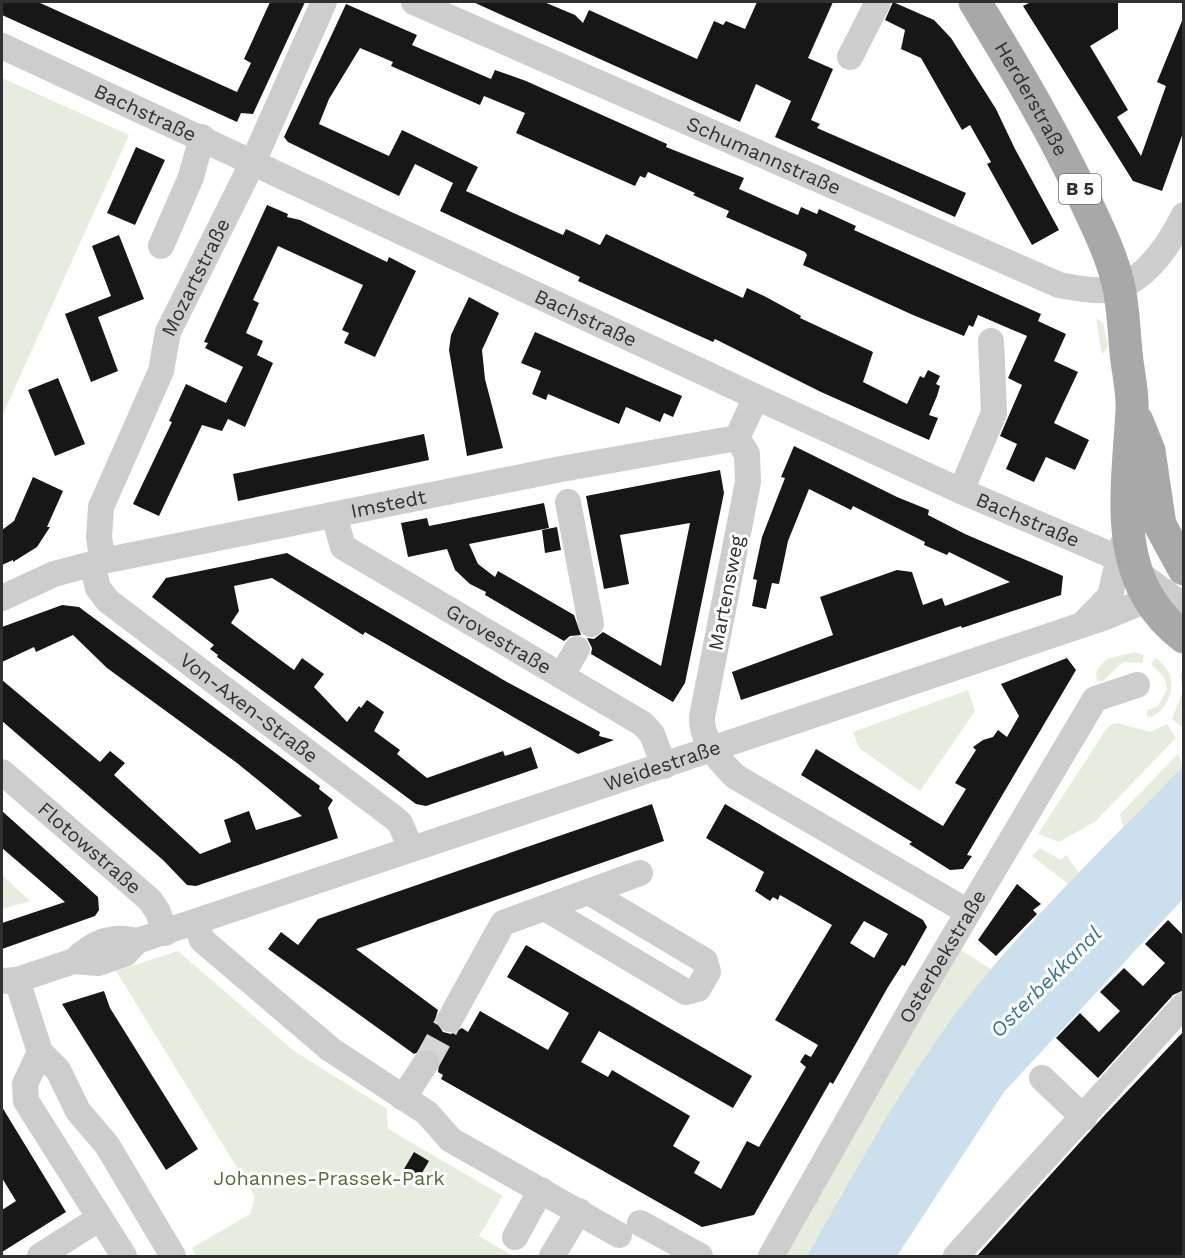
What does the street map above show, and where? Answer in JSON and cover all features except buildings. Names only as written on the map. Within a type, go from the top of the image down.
[{"type":"main road","name":"Herderstraße","points":[[975,2],[1020,75],[1073,173],[1100,232],[1119,288],[1132,408],[1127,453],[1127,564],[1173,590]]},
{"type":"main road","name":"Herderstraße","points":[[1132,408],[1149,452],[1173,590]]},
{"type":"main road","name":"B 5","points":[[1173,590],[1159,615],[1184,637]]},
{"type":"street","name":"Mozartstraße","points":[[97,563],[101,507],[161,371],[168,332],[253,162],[324,2]]},
{"type":"street","name":"Schumannstraße","points":[[414,2],[1059,285],[1086,290],[1119,288]]},
{"type":"street","points":[[850,57],[878,2]]},
{"type":"street","name":"Bachstraße","points":[[2,46],[202,137],[756,397],[1127,564]]},
{"type":"street","points":[[161,246],[191,177],[202,137]]},
{"type":"street","points":[[1119,288],[1149,266],[1171,241],[1184,215]]},
{"type":"street","points":[[961,491],[994,413],[991,341]]},
{"type":"street","points":[[737,438],[756,397]]},
{"type":"street","name":"Imstedt","points":[[2,598],[54,574],[97,563],[561,469],[737,438]]},
{"type":"street","name":"Martensweg","points":[[713,749],[703,727],[702,717],[748,482],[747,454],[737,438]]},
{"type":"street","points":[[567,502],[591,624]]},
{"type":"street","name":"Grovestraße","points":[[334,515],[343,547],[643,724],[652,734],[663,765]]},
{"type":"street","name":"Von-Axen-Straße","points":[[97,563],[98,588],[108,601],[393,817],[400,823],[411,849]]},
{"type":"street","points":[[1077,627],[1102,608],[1127,564]]},
{"type":"street","name":"Weidestraße","points":[[7,985],[74,962],[98,963],[125,954],[137,941],[1077,627],[1173,590]]},
{"type":"street","points":[[562,675],[576,649]]},
{"type":"street","name":"Osterbekstraße","points":[[771,1257],[968,912],[1095,699],[1137,685]]},
{"type":"street","points":[[713,749],[720,762],[736,777],[968,912]]},
{"type":"street","name":"Flotowstraße","points":[[2,774],[150,900],[158,912],[165,933]]},
{"type":"street","points":[[450,1018],[503,923],[640,873]]},
{"type":"street","points":[[545,908],[686,992],[698,989],[708,972],[705,961],[589,892]]},
{"type":"street","points":[[196,923],[202,940],[321,1041],[427,1113],[451,1140],[579,1211],[700,1257]]},
{"type":"street","points":[[7,985],[40,1052],[58,1070],[78,1111],[107,1145],[172,1257]]},
{"type":"street","points":[[956,1257],[1184,1005]]},
{"type":"street","points":[[40,1052],[26,1084],[26,1101],[124,1257]]},
{"type":"street","points":[[404,1098],[426,1063]]},
{"type":"street","points":[[1042,1078],[1084,1118]]},
{"type":"street","points":[[515,1237],[542,1190]]},
{"type":"street","points":[[552,1257],[579,1211]]},
{"type":"street","points":[[54,1253],[100,1218]]},
{"type":"green space","points":[[2,78],[129,135],[2,416]]},
{"type":"green space","points":[[1096,318],[1103,323],[1108,346],[1102,355]]},
{"type":"green space","points":[[1135,652],[1144,655],[1142,663],[1123,662],[1103,681],[1097,681],[1096,672],[1106,659]]},
{"type":"green space","points":[[1156,658],[1168,672],[1171,688],[1166,704],[1152,717],[1147,716],[1147,710],[1158,706],[1167,689],[1164,677],[1151,664]]},
{"type":"green space","points":[[1183,671],[1183,691],[1180,674]]},
{"type":"green space","points":[[968,690],[975,711],[920,791],[859,748],[853,732]]},
{"type":"green space","points":[[1183,691],[1183,728],[1172,719]]},
{"type":"green space","points":[[1118,723],[1150,732],[1167,724],[1176,738],[1096,821],[1059,842],[1038,834],[1105,731],[1110,725]]},
{"type":"green space","points":[[1178,754],[1183,766],[1123,827],[1120,814]]},
{"type":"green space","points":[[1040,848],[1061,860],[1066,855],[1079,873],[1068,884],[1032,856]]},
{"type":"green space","points":[[2,875],[30,901],[2,909]]},
{"type":"green space","points":[[955,946],[992,970],[965,1003],[916,1073],[871,1145],[807,1256],[777,1256]]},
{"type":"green space","name":"Johannes-Prassek-Park","points":[[178,951],[294,1051],[387,1109],[388,1129],[503,1196],[479,1236],[513,1256],[196,1256],[192,1248],[250,1214],[255,1197],[116,971]]},
{"type":"water","name":"Osterbekkanal","points":[[1183,766],[1183,899],[1004,1092],[897,1256],[807,1256],[896,1102],[956,1013],[1037,917]]},
{"type":"tunnel","points":[[426,1063],[450,1019]]}]
